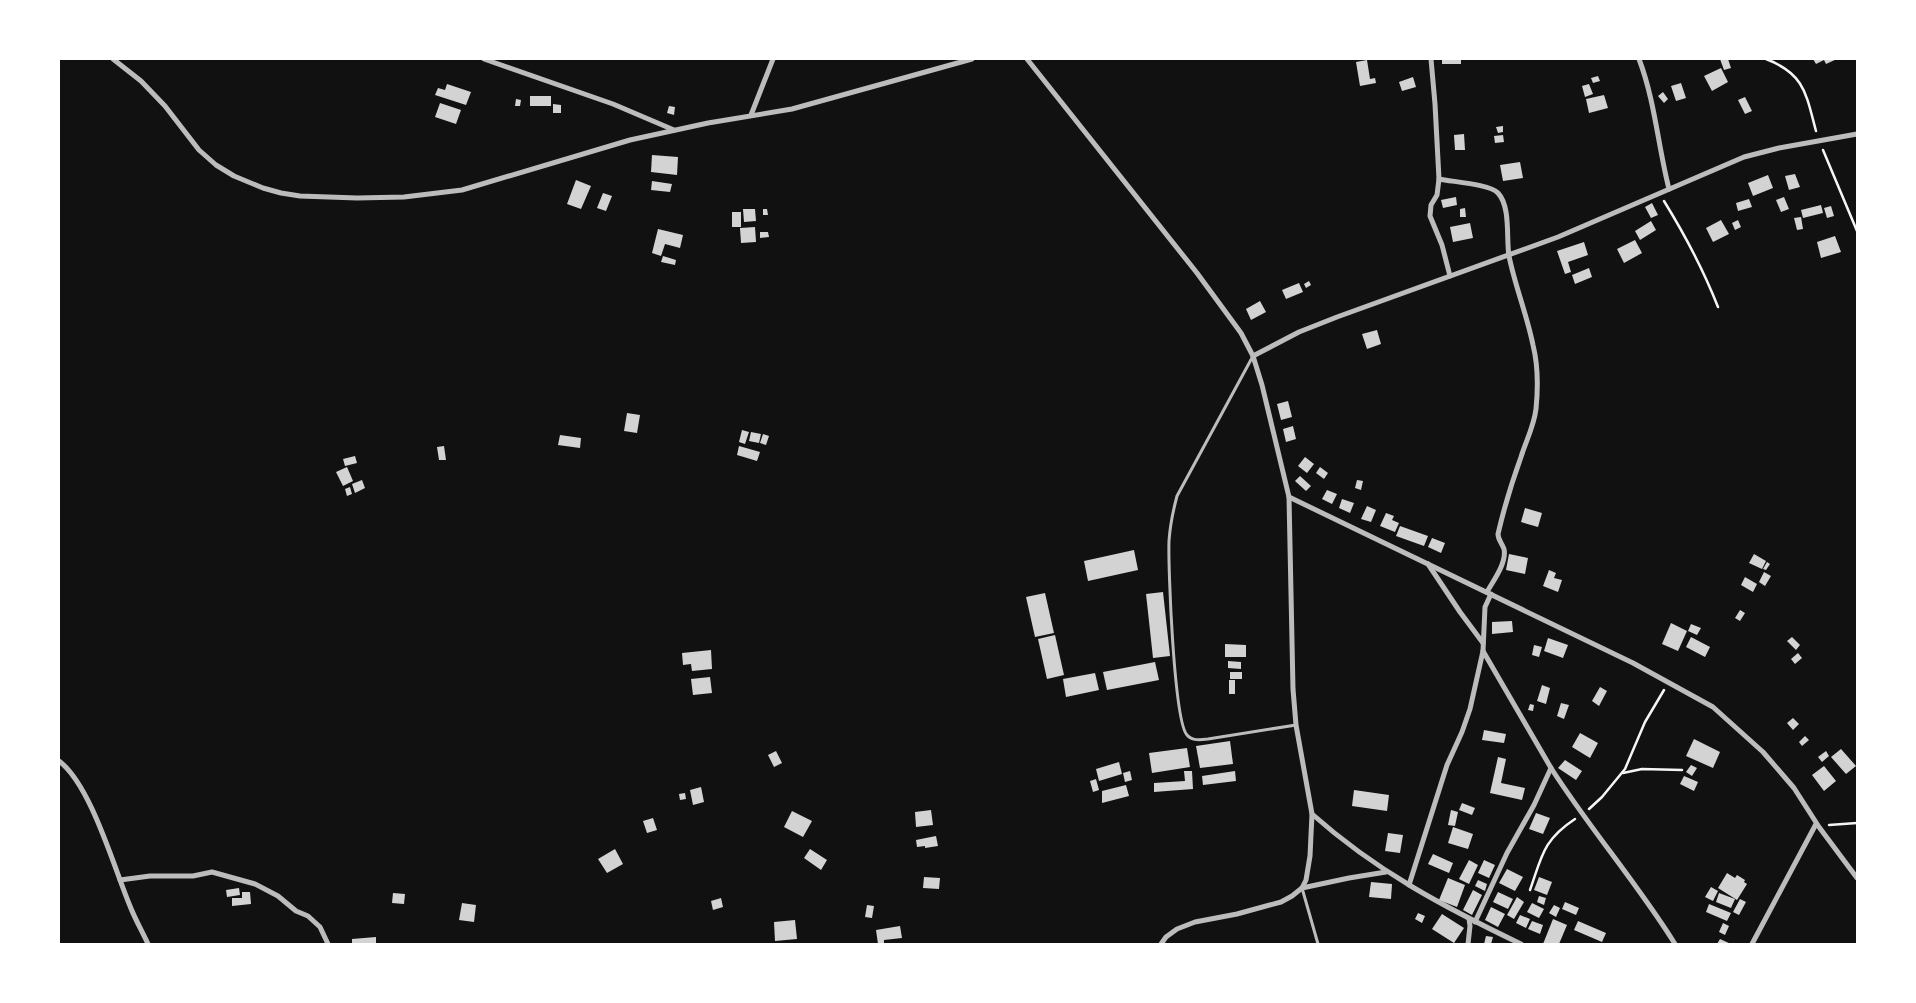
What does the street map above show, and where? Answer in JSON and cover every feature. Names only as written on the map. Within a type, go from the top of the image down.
[{"type":"street","points":[[113,59],[153,93],[199,150],[216,165],[234,176],[263,188],[300,196],[404,197],[462,190],[630,140],[811,104],[972,59]]},
{"type":"street","points":[[484,59],[613,104],[674,130]]},
{"type":"street","points":[[751,115],[773,59]]},
{"type":"street","points":[[1027,59],[1197,273],[1241,333],[1253,356],[1262,385],[1289,497],[1291,655],[1296,725],[1312,814],[1310,856],[1306,880],[1302,888],[1281,902],[1237,914],[1195,922],[1177,929],[1166,937],[1162,944]]},
{"type":"street","points":[[1430,59],[1440,179],[1437,195],[1431,205],[1430,216],[1442,245],[1450,276]]},
{"type":"street","points":[[1639,59],[1653,106],[1669,189]]},
{"type":"street","points":[[1253,356],[1299,332],[1509,256],[1744,157],[1779,148],[1857,134]]},
{"type":"street","points":[[1409,885],[1447,765],[1470,709],[1483,651],[1484,614],[1489,593],[1502,565],[1504,548],[1498,540],[1498,534],[1536,410],[1536,362],[1509,256],[1504,204],[1498,193],[1485,187],[1440,179]]},
{"type":"street","points":[[1289,497],[1633,663],[1713,707],[1763,752],[1794,788],[1817,826],[1857,878]]},
{"type":"street","points":[[1427,562],[1460,612],[1484,643]]},
{"type":"street","points":[[1483,651],[1551,768],[1582,815],[1627,872],[1676,944]]},
{"type":"street","points":[[59,762],[76,779],[92,810],[130,906],[148,944]]},
{"type":"street","points":[[1475,922],[1507,853],[1534,806],[1551,768]]},
{"type":"street","points":[[1312,814],[1354,850],[1386,872],[1469,919],[1521,944]]},
{"type":"street","points":[[1752,944],[1817,826]]},
{"type":"street","points":[[120,880],[150,876],[193,876],[212,872],[255,884],[278,896],[296,911],[308,916],[320,928],[328,944]]},
{"type":"street","points":[[1302,888],[1386,872]]},
{"type":"street","points":[[1468,944],[1469,919]]},
{"type":"lane","points":[[1253,356],[1177,496],[1173,511],[1169,543],[1174,671],[1182,726],[1186,735],[1194,740],[1296,725]]},
{"type":"lane","points":[[1302,888],[1318,944]]},
{"type":"path","points":[[1766,59],[1783,66],[1798,79],[1808,103],[1819,140],[1857,231]]},
{"type":"path","points":[[1659,193],[1702,267],[1718,306]]},
{"type":"path","points":[[1530,890],[1547,844],[1559,830],[1595,804],[1622,773],[1645,722],[1668,682]]},
{"type":"path","points":[[1622,773],[1642,769],[1682,770]]},
{"type":"path","points":[[1817,826],[1857,823]]},
{"type":"building","points":[[1442,59],[1461,59],[1461,64],[1442,64]]},
{"type":"building","points":[[1720,59],[1728,59],[1731,68],[1724,70]]},
{"type":"building","points":[[1813,59],[1837,59],[1826,64],[1824,60],[1816,64]]},
{"type":"building","points":[[1367,60],[1370,79],[1375,78],[1376,83],[1360,86],[1356,62]]},
{"type":"building","points":[[1721,68],[1728,82],[1712,91],[1704,76]]},
{"type":"building","points":[[1598,76],[1600,81],[1593,83],[1591,78]]},
{"type":"building","points":[[1413,77],[1416,87],[1402,91],[1399,82]]},
{"type":"building","points":[[1681,83],[1686,98],[1676,101],[1671,86]]},
{"type":"building","points":[[447,84],[471,92],[466,105],[435,95],[438,88],[445,90]]},
{"type":"building","points":[[1589,84],[1593,94],[1585,97],[1582,86]]},
{"type":"building","points":[[1663,92],[1668,99],[1664,103],[1658,96]]},
{"type":"building","points":[[1604,95],[1608,108],[1589,113],[1586,99]]},
{"type":"building","points":[[530,96],[551,96],[551,106],[530,106]]},
{"type":"building","points":[[1745,97],[1752,111],[1745,114],[1738,100]]},
{"type":"building","points":[[516,99],[521,100],[520,106],[515,106]]},
{"type":"building","points":[[440,103],[461,110],[456,124],[435,117]]},
{"type":"building","points":[[553,104],[561,105],[561,113],[553,113]]},
{"type":"building","points":[[669,106],[675,107],[674,115],[667,113]]},
{"type":"building","points":[[1503,126],[1503,132],[1498,133],[1496,127]]},
{"type":"building","points":[[1464,134],[1465,150],[1455,150],[1454,135]]},
{"type":"building","points":[[1503,135],[1504,142],[1495,143],[1494,136]]},
{"type":"building","points":[[652,155],[678,157],[677,175],[651,172]]},
{"type":"building","points":[[1520,162],[1523,178],[1503,181],[1500,165]]},
{"type":"building","points":[[1795,174],[1800,187],[1789,190],[1785,176]]},
{"type":"building","points":[[1768,175],[1773,188],[1753,196],[1748,183]]},
{"type":"building","points":[[576,180],[591,186],[581,209],[567,204]]},
{"type":"building","points":[[652,181],[672,184],[670,192],[651,190]]},
{"type":"building","points":[[603,193],[612,196],[606,211],[597,208]]},
{"type":"building","points":[[1456,197],[1457,205],[1443,208],[1441,200]]},
{"type":"building","points":[[1784,197],[1789,209],[1781,212],[1776,200]]},
{"type":"building","points":[[1749,199],[1752,207],[1738,211],[1736,203]]},
{"type":"building","points":[[1652,203],[1658,215],[1651,218],[1645,207]]},
{"type":"building","points":[[1821,205],[1823,213],[1803,218],[1801,210]]},
{"type":"building","points":[[1831,206],[1834,216],[1827,218],[1824,208]]},
{"type":"building","points":[[1465,208],[1466,217],[1460,217],[1460,209]]},
{"type":"building","points":[[743,209],[755,209],[756,221],[744,222]]},
{"type":"building","points":[[763,209],[767,209],[768,215],[763,215]]},
{"type":"building","points":[[732,212],[741,212],[741,227],[732,227]]},
{"type":"building","points":[[1801,217],[1803,229],[1797,230],[1794,218]]},
{"type":"building","points":[[1721,220],[1729,234],[1713,242],[1706,228]]},
{"type":"building","points":[[1738,220],[1741,227],[1735,230],[1732,223]]},
{"type":"building","points":[[1651,221],[1656,230],[1640,240],[1635,231]]},
{"type":"building","points":[[1470,223],[1473,238],[1453,242],[1450,227]]},
{"type":"building","points":[[755,227],[756,242],[741,243],[740,228]]},
{"type":"building","points":[[658,229],[683,235],[680,248],[665,244],[661,256],[652,253]]},
{"type":"building","points":[[760,232],[768,232],[769,237],[760,238]]},
{"type":"building","points":[[1835,236],[1841,252],[1821,258],[1817,242]]},
{"type":"building","points":[[1635,240],[1642,253],[1624,263],[1617,249]]},
{"type":"building","points":[[1584,242],[1588,255],[1568,262],[1571,272],[1565,274],[1557,251]]},
{"type":"building","points":[[663,256],[676,260],[675,265],[661,262]]},
{"type":"building","points":[[1589,268],[1592,277],[1575,284],[1572,275]]},
{"type":"building","points":[[1309,281],[1311,285],[1306,288],[1304,284]]},
{"type":"building","points":[[1299,283],[1303,292],[1286,299],[1282,290]]},
{"type":"building","points":[[1260,301],[1266,312],[1251,320],[1246,309]]},
{"type":"building","points":[[1377,330],[1381,344],[1367,349],[1362,334]]},
{"type":"building","points":[[1288,401],[1292,417],[1281,420],[1277,404]]},
{"type":"building","points":[[627,413],[640,415],[637,433],[624,431]]},
{"type":"building","points":[[1293,426],[1296,439],[1286,442],[1283,429]]},
{"type":"building","points":[[742,430],[749,432],[745,444],[739,442]]},
{"type":"building","points":[[751,432],[761,434],[759,443],[749,441]]},
{"type":"building","points":[[763,434],[769,436],[766,445],[760,443]]},
{"type":"building","points":[[560,435],[581,438],[580,448],[558,445]]},
{"type":"building","points":[[444,446],[446,460],[439,460],[437,447]]},
{"type":"building","points":[[739,446],[760,452],[757,461],[737,455]]},
{"type":"building","points":[[355,456],[357,463],[345,466],[343,459]]},
{"type":"building","points":[[1305,457],[1314,464],[1307,473],[1298,466]]},
{"type":"building","points":[[347,467],[353,481],[343,486],[336,472]]},
{"type":"building","points":[[1320,467],[1328,473],[1324,479],[1316,473]]},
{"type":"building","points":[[1300,476],[1311,486],[1306,491],[1295,481]]},
{"type":"building","points":[[362,480],[365,488],[355,493],[352,484]]},
{"type":"building","points":[[1357,480],[1363,481],[1361,490],[1355,488]]},
{"type":"building","points":[[350,487],[352,494],[347,496],[345,489]]},
{"type":"building","points":[[1327,490],[1337,494],[1332,504],[1322,499]]},
{"type":"building","points":[[1342,499],[1354,503],[1350,513],[1339,508]]},
{"type":"building","points":[[1367,506],[1376,510],[1371,522],[1361,519]]},
{"type":"building","points":[[1525,508],[1542,513],[1538,527],[1521,522]]},
{"type":"building","points":[[1386,513],[1394,516],[1392,520],[1399,523],[1395,532],[1380,526]]},
{"type":"building","points":[[1400,526],[1428,536],[1424,546],[1396,536]]},
{"type":"building","points":[[1432,538],[1445,543],[1441,553],[1428,547]]},
{"type":"building","points":[[1134,550],[1138,570],[1088,581],[1084,561]]},
{"type":"building","points":[[1509,554],[1528,558],[1525,574],[1506,570]]},
{"type":"building","points":[[1754,554],[1766,561],[1762,569],[1749,563]]},
{"type":"building","points":[[1767,562],[1770,564],[1766,570],[1763,569]]},
{"type":"building","points":[[1549,570],[1556,573],[1554,578],[1562,580],[1558,592],[1543,586]]},
{"type":"building","points":[[1764,572],[1771,576],[1765,586],[1759,582]]},
{"type":"building","points":[[1745,577],[1757,584],[1753,592],[1741,585]]},
{"type":"building","points":[[1163,592],[1170,656],[1153,658],[1146,594]]},
{"type":"building","points":[[1045,593],[1054,633],[1035,637],[1026,597]]},
{"type":"building","points":[[1740,610],[1745,613],[1740,621],[1735,618]]},
{"type":"building","points":[[1512,621],[1513,632],[1492,634],[1492,622]]},
{"type":"building","points":[[1671,623],[1687,631],[1678,651],[1662,644]]},
{"type":"building","points":[[1691,624],[1701,628],[1697,635],[1688,631]]},
{"type":"building","points":[[1055,635],[1064,675],[1047,679],[1038,639]]},
{"type":"building","points":[[1691,637],[1710,647],[1705,657],[1686,647]]},
{"type":"building","points":[[1792,637],[1800,645],[1796,650],[1787,641]]},
{"type":"building","points":[[1548,638],[1568,645],[1563,658],[1544,651]]},
{"type":"building","points":[[1225,644],[1246,645],[1246,657],[1225,657]]},
{"type":"building","points":[[1534,645],[1542,647],[1539,657],[1532,655]]},
{"type":"building","points":[[711,650],[712,669],[692,671],[691,664],[683,665],[682,653]]},
{"type":"building","points":[[1798,653],[1802,658],[1795,664],[1791,659]]},
{"type":"building","points":[[1228,661],[1241,662],[1241,669],[1228,668]]},
{"type":"building","points":[[1155,662],[1159,680],[1107,690],[1103,672]]},
{"type":"building","points":[[1230,672],[1242,672],[1242,679],[1230,679]]},
{"type":"building","points":[[1095,673],[1099,690],[1066,697],[1063,679]]},
{"type":"building","points":[[710,677],[712,693],[693,695],[691,679]]},
{"type":"building","points":[[1229,680],[1235,680],[1235,694],[1229,694]]},
{"type":"building","points":[[1542,685],[1550,688],[1546,704],[1537,701]]},
{"type":"building","points":[[1600,687],[1607,691],[1599,706],[1592,701]]},
{"type":"building","points":[[1561,703],[1569,705],[1564,719],[1557,716]]},
{"type":"building","points":[[1530,704],[1534,705],[1533,711],[1528,710]]},
{"type":"building","points":[[1793,718],[1799,724],[1793,730],[1787,723]]},
{"type":"building","points":[[1484,730],[1506,734],[1504,743],[1482,740]]},
{"type":"building","points":[[1580,733],[1598,743],[1590,758],[1572,747]]},
{"type":"building","points":[[1805,736],[1809,740],[1802,746],[1799,742]]},
{"type":"building","points":[[1694,739],[1720,752],[1713,768],[1686,756]]},
{"type":"building","points":[[1230,741],[1233,764],[1200,768],[1196,746]]},
{"type":"building","points":[[1187,748],[1190,767],[1152,773],[1149,753]]},
{"type":"building","points":[[1841,749],[1856,766],[1846,774],[1831,757]]},
{"type":"building","points":[[776,751],[782,763],[774,767],[768,755]]},
{"type":"building","points":[[1826,751],[1829,756],[1822,762],[1818,757]]},
{"type":"building","points":[[1498,757],[1506,759],[1501,783],[1525,788],[1522,800],[1490,793]]},
{"type":"building","points":[[1565,760],[1582,771],[1576,780],[1558,768]]},
{"type":"building","points":[[1119,762],[1122,774],[1099,781],[1096,769]]},
{"type":"building","points":[[1691,765],[1697,768],[1692,776],[1686,772]]},
{"type":"building","points":[[1824,766],[1836,781],[1824,791],[1812,775]]},
{"type":"building","points":[[1130,771],[1132,780],[1125,782],[1123,773]]},
{"type":"building","points":[[1184,771],[1192,771],[1193,789],[1154,792],[1154,783],[1185,781]]},
{"type":"building","points":[[1235,771],[1236,781],[1203,785],[1202,776]]},
{"type":"building","points":[[1684,776],[1698,782],[1694,791],[1680,784]]},
{"type":"building","points":[[1096,779],[1099,790],[1093,792],[1090,781]]},
{"type":"building","points":[[1126,785],[1129,796],[1102,803],[1102,791]]},
{"type":"building","points":[[701,787],[704,802],[693,805],[690,790]]},
{"type":"building","points":[[1354,790],[1389,795],[1387,811],[1352,806]]},
{"type":"building","points":[[685,793],[686,799],[680,800],[679,794]]},
{"type":"building","points":[[1462,803],[1475,808],[1472,815],[1459,810]]},
{"type":"building","points":[[931,810],[933,825],[916,827],[915,812]]},
{"type":"building","points":[[1451,810],[1458,812],[1455,826],[1448,825]]},
{"type":"building","points":[[792,811],[812,821],[803,837],[784,827]]},
{"type":"building","points":[[1536,813],[1550,818],[1543,834],[1529,829]]},
{"type":"building","points":[[653,818],[657,830],[647,833],[643,821]]},
{"type":"building","points":[[1453,827],[1473,834],[1468,849],[1448,843]]},
{"type":"building","points":[[1388,833],[1403,835],[1400,853],[1385,851]]},
{"type":"building","points":[[936,836],[938,846],[917,847],[916,840]]},
{"type":"building","points":[[615,849],[623,864],[607,873],[598,859]]},
{"type":"building","points":[[810,849],[827,860],[821,870],[804,858]]},
{"type":"building","points":[[1433,854],[1453,863],[1449,873],[1428,864]]},
{"type":"building","points":[[1469,860],[1478,865],[1469,884],[1459,879]]},
{"type":"building","points":[[1484,860],[1495,865],[1489,878],[1478,873]]},
{"type":"building","points":[[1507,869],[1523,877],[1515,891],[1499,883]]},
{"type":"building","points":[[1727,873],[1735,878],[1737,875],[1745,880],[1744,882],[1747,884],[1737,900],[1718,888]]},
{"type":"building","points":[[924,877],[940,878],[939,889],[923,888]]},
{"type":"building","points":[[1539,877],[1552,882],[1547,895],[1534,890]]},
{"type":"building","points":[[1448,878],[1465,885],[1457,907],[1439,900]]},
{"type":"building","points":[[1478,880],[1487,884],[1485,891],[1475,886]]},
{"type":"building","points":[[1371,882],[1392,884],[1391,899],[1369,897]]},
{"type":"building","points":[[1711,887],[1718,891],[1713,901],[1705,897]]},
{"type":"building","points":[[239,888],[240,895],[227,897],[226,890]]},
{"type":"building","points":[[1473,890],[1482,895],[1472,915],[1463,910]]},
{"type":"building","points":[[242,892],[250,892],[251,904],[232,906],[232,898],[242,898]]},
{"type":"building","points":[[1498,892],[1513,899],[1508,909],[1493,902]]},
{"type":"building","points":[[393,893],[405,894],[404,904],[392,903]]},
{"type":"building","points":[[1719,893],[1735,899],[1731,908],[1716,902]]},
{"type":"building","points":[[1539,896],[1546,898],[1544,905],[1537,902]]},
{"type":"building","points":[[1517,897],[1524,902],[1514,919],[1507,915]]},
{"type":"building","points":[[721,898],[723,907],[713,910],[711,901]]},
{"type":"building","points":[[1740,899],[1746,902],[1739,915],[1733,912]]},
{"type":"building","points":[[1565,902],[1579,908],[1576,915],[1562,909]]},
{"type":"building","points":[[462,903],[476,905],[474,922],[459,920]]},
{"type":"building","points":[[1532,903],[1544,909],[1539,918],[1527,912]]},
{"type":"building","points":[[1709,904],[1731,913],[1727,921],[1706,912]]},
{"type":"building","points":[[867,905],[874,906],[872,918],[865,917]]},
{"type":"building","points":[[1554,905],[1560,908],[1556,917],[1549,913]]},
{"type":"building","points":[[1491,907],[1505,914],[1498,927],[1485,920]]},
{"type":"building","points":[[1418,913],[1425,916],[1422,923],[1415,919]]},
{"type":"building","points":[[1442,914],[1464,928],[1454,943],[1432,929]]},
{"type":"building","points":[[1520,915],[1530,919],[1526,928],[1516,923]]},
{"type":"building","points":[[1553,919],[1567,925],[1559,944],[1543,944]]},
{"type":"building","points":[[795,920],[797,939],[775,941],[774,922]]},
{"type":"building","points":[[1532,921],[1543,925],[1540,934],[1528,929]]},
{"type":"building","points":[[1578,921],[1606,933],[1602,942],[1574,930]]},
{"type":"building","points":[[1723,923],[1729,926],[1725,935],[1719,932]]},
{"type":"building","points":[[900,926],[902,938],[884,940],[884,944],[878,944],[876,930]]},
{"type":"building","points":[[1486,936],[1493,937],[1491,944],[1484,944]]},
{"type":"building","points":[[376,937],[376,944],[352,944],[352,939]]},
{"type":"building","points":[[1720,939],[1731,944],[1717,944]]}]
